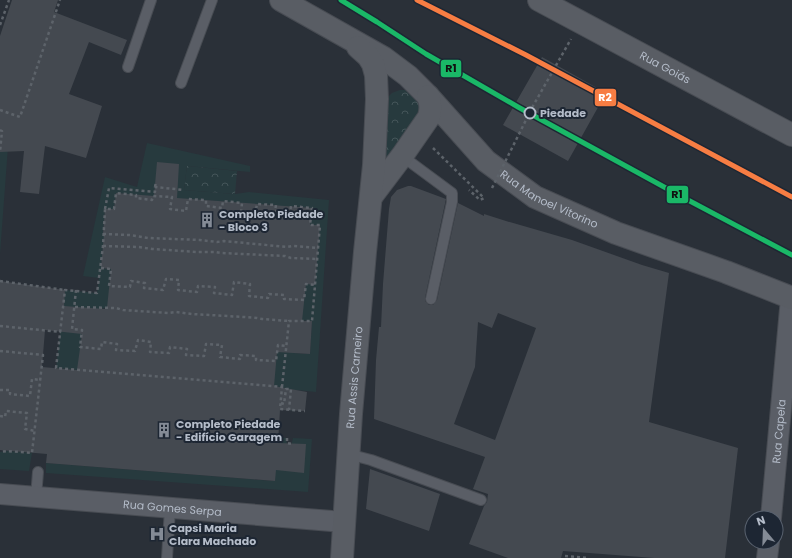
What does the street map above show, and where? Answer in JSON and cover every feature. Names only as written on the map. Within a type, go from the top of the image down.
[{"type":"main road","points":[[281,0],[348,36]]},
{"type":"main road","name":"Rua Goiás","points":[[539,0],[792,135]]},
{"type":"main road","name":"Rua Manoel Vitorino","points":[[348,36],[384,58],[408,76],[486,162],[535,197],[616,233],[726,272],[791,298]]},
{"type":"main road","name":"Rua Assis Carneiro","points":[[342,558],[348,454],[374,165],[377,99],[376,75],[373,64],[368,56],[348,36]]},
{"type":"main road","points":[[370,198],[402,156],[429,117],[431,111],[430,104],[423,91],[407,84],[397,85],[387,90],[377,99]]},
{"type":"street","name":"Rua Capela","points":[[772,510],[791,298]]},
{"type":"street","name":"Rua Gomes Serpa","points":[[0,494],[344,522]]},
{"type":"lane","points":[[128,67],[151,0]]},
{"type":"lane","points":[[181,83],[212,0]]},
{"type":"lane","points":[[402,156],[452,193],[452,202],[431,299]]},
{"type":"lane","points":[[348,454],[371,460],[481,500]]},
{"type":"lane","points":[[36,497],[38,472]]},
{"type":"lane","points":[[166,558],[170,508]]},
{"type":"path","points":[[0,25],[9,0]]},
{"type":"path","points":[[0,110],[20,117],[60,0]]},
{"type":"path","points":[[487,183],[492,188],[533,106],[571,39]]},
{"type":"path","points":[[0,130],[2,131],[0,152]]},
{"type":"path","points":[[437,143],[432,147],[484,198],[480,200],[468,189]]},
{"type":"path","points":[[0,281],[97,293],[101,268],[108,188],[154,192],[156,182]]},
{"type":"path","points":[[155,187],[184,190]]},
{"type":"path","points":[[75,307],[116,308],[123,310],[168,313],[176,312],[257,318],[262,320],[312,321],[320,226],[310,225],[312,208],[291,206],[290,212],[275,211],[276,205],[257,204],[255,215],[241,213],[242,203],[223,201],[222,208],[206,206],[206,200],[188,199],[186,211],[170,209],[172,197],[153,196],[152,200],[136,198],[136,195],[116,193],[114,210],[105,209]]},
{"type":"path","points":[[103,234],[130,235],[141,238],[217,242],[224,241],[287,247],[318,248]]},
{"type":"path","points":[[103,246],[317,259]]},
{"type":"path","points":[[101,268],[111,269],[109,286],[130,287],[131,281],[145,283],[144,288],[164,290],[166,279],[179,280],[178,290],[197,292],[198,286],[215,287],[214,293],[232,295],[234,282],[250,284],[249,296],[268,298],[269,294],[284,295],[284,299],[304,300],[306,284],[315,285]]},
{"type":"path","points":[[65,290],[56,368],[282,387]]},
{"type":"path","points":[[76,290],[72,329],[82,330],[80,347],[102,348],[102,342],[117,344],[116,350],[135,351],[138,340],[151,342],[150,352],[169,353],[170,347],[187,348],[186,355],[204,356],[206,344],[222,345],[220,358],[240,359],[240,355],[248,355],[256,356],[256,360],[276,361],[278,345],[287,346]]},
{"type":"path","points":[[289,320],[280,409],[305,411]]},
{"type":"path","points":[[0,326],[61,332]]},
{"type":"path","points":[[0,351],[43,355],[32,453],[7,451],[0,452]]},
{"type":"path","points":[[0,390],[10,390],[10,394],[30,396],[32,379],[41,380]]},
{"type":"path","points":[[281,403],[284,404],[286,389],[291,389],[289,410]]},
{"type":"path","points":[[0,416],[5,417],[6,411],[27,413],[25,429],[35,431]]},
{"type":"path","points":[[287,438],[287,443],[292,444]]},
{"type":"path","points":[[566,556],[588,558]]},
{"type":"green space","points":[[400,90],[408,90],[424,105],[379,176],[385,100],[392,93]]},
{"type":"green space","points":[[147,143],[250,166],[250,172],[187,166],[184,190],[235,194],[249,192],[329,200],[316,392],[296,390],[294,411],[289,410],[281,403],[281,387],[56,368],[65,290],[97,293],[99,278],[83,276],[105,177],[137,187]],"holes":[[[116,193],[136,195],[152,200],[153,196],[171,197],[186,211],[189,199],[242,203],[255,215],[257,204],[276,205],[275,211],[290,212],[291,206],[311,208],[310,225],[320,225],[130,235],[103,234],[105,209],[114,209]],[[103,246],[317,260],[315,284],[306,284],[304,300],[109,286],[111,269],[101,268]],[[116,308],[278,345],[276,361],[80,347],[82,330],[99,309]],[[297,320],[312,321],[310,354],[294,353]]]},
{"type":"green space","points":[[8,147],[0,254],[0,152]]},
{"type":"green space","points":[[187,166],[237,171],[235,194],[184,190]]},
{"type":"green space","points":[[278,437],[287,438],[285,471],[293,438],[312,439],[308,492],[46,473],[46,463],[274,481]]},
{"type":"green space","points":[[7,451],[32,453],[29,471],[0,469],[0,452]]},
{"type":"building","points":[[12,0],[58,0],[54,12],[127,40],[121,55],[89,42],[69,94],[102,106],[86,158],[45,146],[39,194],[20,192],[24,151],[0,152],[0,36]]},
{"type":"building","points":[[542,57],[606,93],[568,161],[503,125]]},
{"type":"building","points":[[157,162],[179,164],[177,198],[312,208],[310,225],[320,225],[315,285],[306,284],[302,321],[312,321],[310,354],[277,352],[274,386],[307,392],[305,411],[280,410],[278,443],[306,444],[304,473],[276,470],[275,481],[46,463],[47,454],[0,450],[0,281],[65,290],[64,306],[107,308],[111,269],[101,268],[105,209],[114,209],[116,193],[154,196]],"holes":[[[45,330],[82,334],[77,370],[42,367]]]},
{"type":"building","points":[[411,186],[446,199],[425,298],[425,301],[429,305],[433,305],[437,300],[458,203],[484,216],[484,214],[572,240],[669,273],[649,422],[738,448],[725,558],[654,558],[563,551],[561,558],[508,558],[469,544],[487,502],[488,494],[473,489],[485,457],[374,419],[376,360],[379,327],[381,327],[389,209],[391,197],[397,190]],"holes":[[[498,313],[536,328],[495,440],[454,424],[475,367],[478,322],[492,328]]]},
{"type":"building","points":[[370,469],[440,494],[429,531],[366,509]]},
{"type":"transit line","name":"R1","points":[[341,0],[426,54],[518,107],[792,255]]},
{"type":"transit line","name":"R2","points":[[417,0],[526,55],[792,197]]},
{"type":"place","name":"Piedade","points":[[530,113]]},
{"type":"place","name":"Completo Piedade - Bloco 3","points":[[207,220]]},
{"type":"place","name":"Completo Piedade - Edifício Garagem","points":[[164,430]]},
{"type":"place","name":"Capsi Maria Clara Machado","points":[[157,534]]}]
